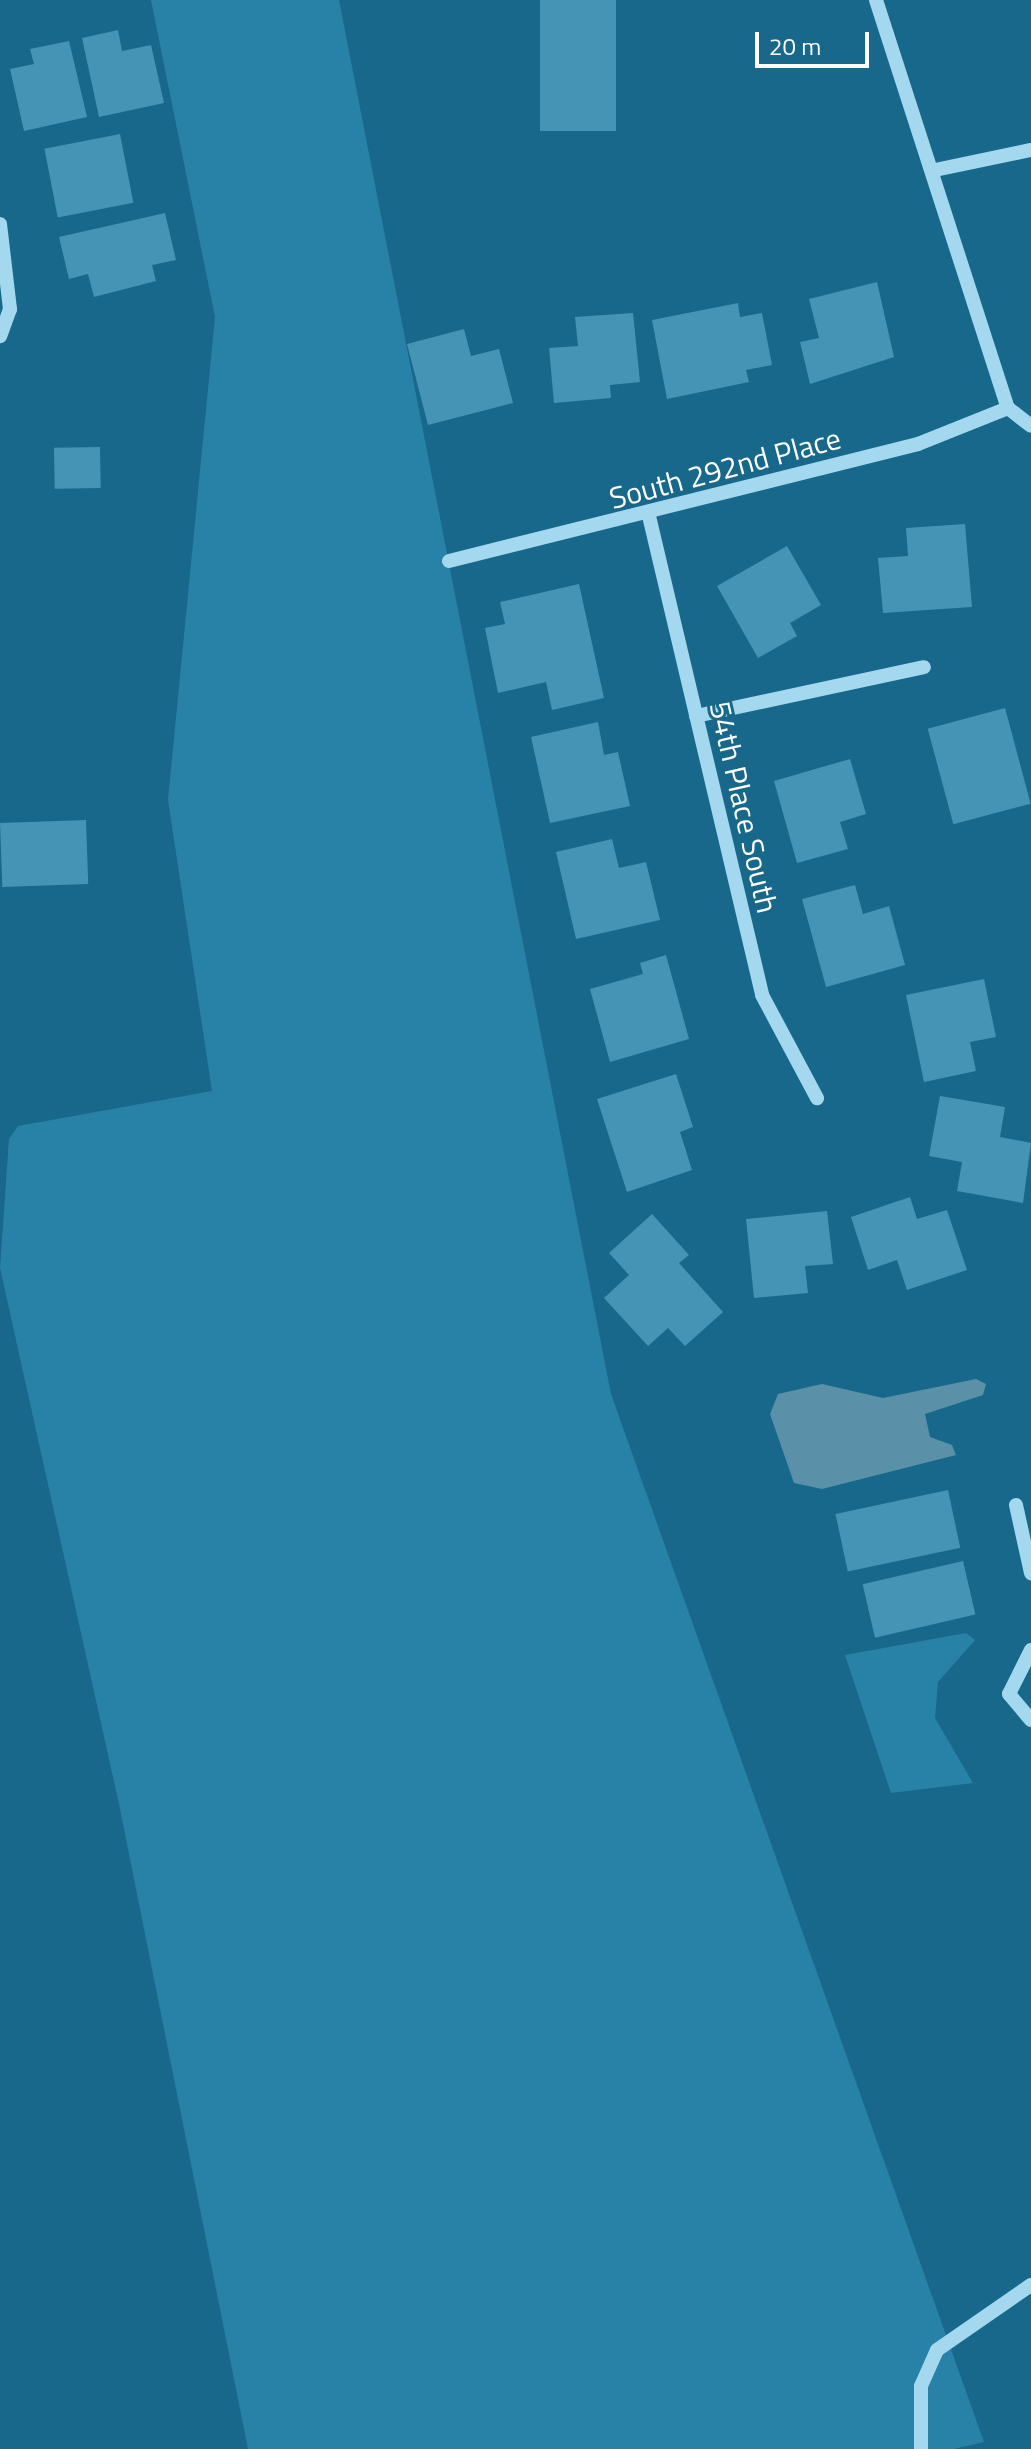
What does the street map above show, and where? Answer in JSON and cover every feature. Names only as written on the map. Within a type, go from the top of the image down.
[{"type":"street","points":[[876,0],[935,170],[1008,408],[1031,426]]},
{"type":"street","points":[[935,170],[1031,150]]},
{"type":"street","points":[[0,224],[10,309],[0,336]]},
{"type":"street","name":"South 292nd Place","points":[[449,561],[649,516],[918,444],[1008,408]]},
{"type":"street","name":"54th Place South","points":[[649,516],[762,995],[817,1098]]},
{"type":"street","points":[[696,716],[924,667]]},
{"type":"street","points":[[1016,1505],[1031,1573]]},
{"type":"street","points":[[1031,1650],[1009,1694],[1031,1720]]},
{"type":"street","points":[[921,2449],[921,2386],[937,2350],[1031,2285]]},
{"type":"shaded area","points":[[151,0],[339,0],[611,1394],[984,2442],[954,2449],[248,2449],[119,1804],[0,1268],[9,1139],[18,1126],[212,1091],[168,800],[215,317]]},
{"type":"shaded area","points":[[976,1379],[986,1384],[983,1395],[925,1414],[930,1437],[952,1445],[956,1455],[822,1489],[794,1483],[770,1414],[778,1394],[822,1384],[883,1398]]},
{"type":"shaded area","points":[[966,1633],[975,1640],[938,1682],[935,1718],[973,1783],[891,1793],[845,1655]]},
{"type":"building","points":[[540,0],[616,0],[616,131],[540,131]]},
{"type":"building","points":[[118,30],[122,51],[151,45],[164,103],[99,117],[82,38]]},
{"type":"building","points":[[69,41],[87,117],[24,131],[10,69],[34,64],[30,49]]},
{"type":"building","points":[[120,134],[133,203],[58,217],[44,149]]},
{"type":"building","points":[[165,213],[176,260],[152,265],[156,281],[94,297],[88,274],[69,279],[59,237]]},
{"type":"building","points":[[877,282],[894,357],[810,384],[800,342],[819,338],[809,299]]},
{"type":"building","points":[[738,303],[740,317],[762,313],[772,365],[746,370],[749,382],[667,399],[652,320]]},
{"type":"building","points":[[633,313],[640,382],[610,385],[611,398],[554,403],[549,348],[578,346],[575,317]]},
{"type":"building","points":[[464,329],[471,356],[499,349],[513,403],[428,425],[407,344]]},
{"type":"building","points":[[100,447],[101,488],[55,489],[54,448]]},
{"type":"building","points":[[965,524],[972,607],[883,613],[878,558],[908,556],[906,528]]},
{"type":"building","points":[[787,546],[821,605],[790,623],[797,636],[758,658],[717,586]]},
{"type":"building","points":[[579,584],[604,698],[552,710],[546,682],[498,693],[485,628],[505,624],[500,602]]},
{"type":"building","points":[[1005,708],[1031,804],[953,824],[928,729]]},
{"type":"building","points":[[598,722],[604,755],[618,752],[630,806],[550,823],[531,737]]},
{"type":"building","points":[[850,759],[866,814],[840,822],[848,849],[797,863],[774,781]]},
{"type":"building","points":[[86,820],[88,884],[2,887],[0,823]]},
{"type":"building","points":[[612,839],[619,868],[646,862],[660,920],[576,939],[556,852]]},
{"type":"building","points":[[855,885],[863,914],[889,906],[905,965],[826,987],[802,899]]},
{"type":"building","points":[[666,955],[689,1039],[610,1062],[590,989],[643,974],[640,963]]},
{"type":"building","points":[[984,979],[996,1037],[970,1042],[976,1071],[924,1082],[906,995]]},
{"type":"building","points":[[676,1074],[693,1127],[680,1132],[692,1170],[627,1192],[597,1099]]},
{"type":"building","points":[[940,1096],[1005,1107],[1000,1137],[1031,1143],[1023,1203],[957,1191],[962,1162],[929,1156]]},
{"type":"building","points":[[910,1197],[917,1219],[947,1210],[967,1270],[907,1290],[897,1260],[868,1270],[851,1217]]},
{"type":"building","points":[[827,1211],[833,1264],[805,1266],[808,1293],[754,1298],[746,1219]]},
{"type":"building","points":[[652,1214],[689,1255],[679,1263],[723,1312],[685,1346],[668,1328],[648,1346],[604,1298],[629,1275],[609,1253]]},
{"type":"building","points":[[948,1490],[960,1548],[848,1572],[836,1514]]},
{"type":"building","points":[[963,1561],[975,1615],[875,1638],[863,1584]]}]
